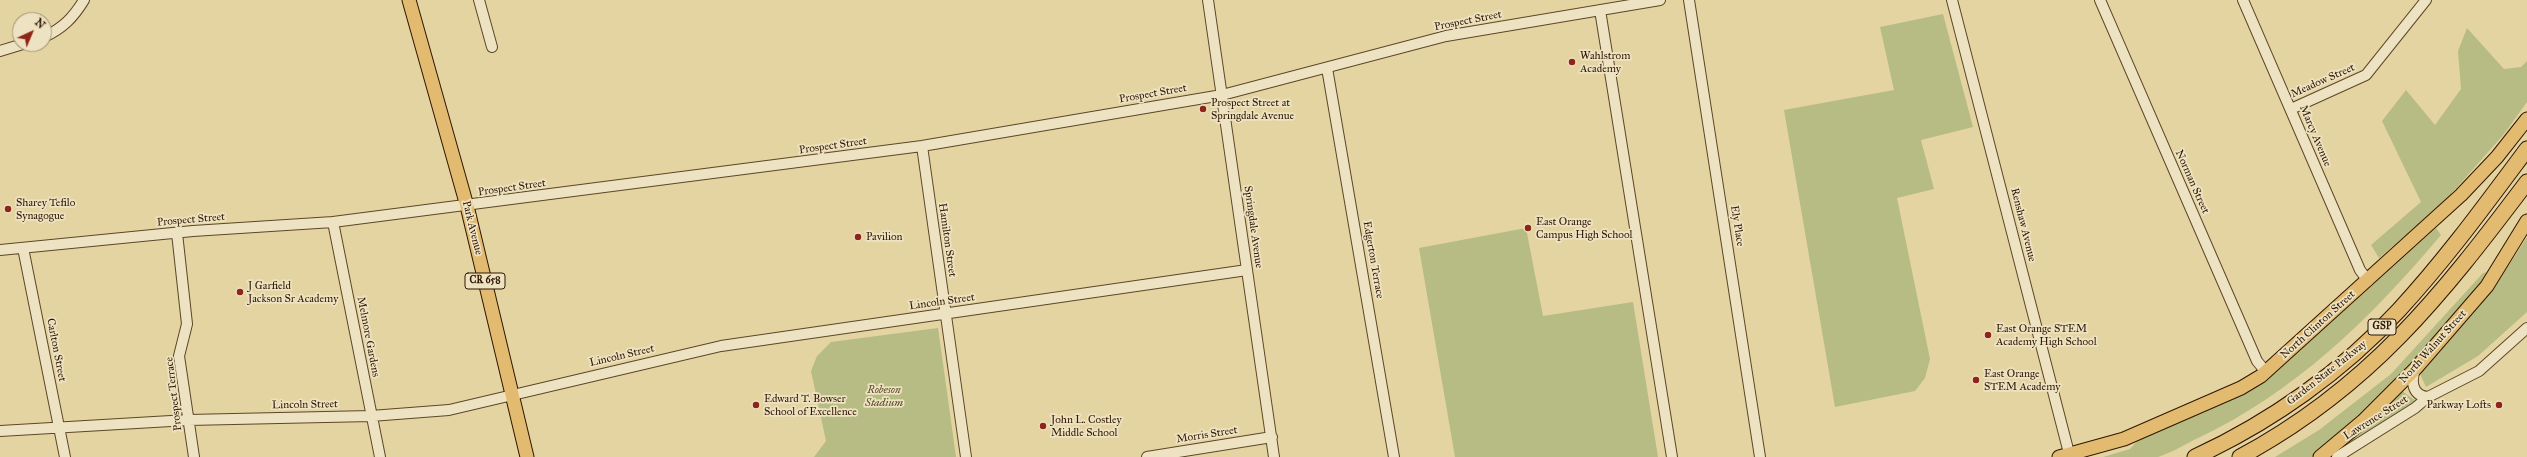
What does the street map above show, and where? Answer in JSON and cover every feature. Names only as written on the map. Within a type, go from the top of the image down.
[{"type":"highway","name":"Garden State Parkway","points":[[2195,457],[2250,428],[2293,400],[2338,367],[2368,341],[2432,272],[2527,149]]},
{"type":"highway","name":"Garden State Parkway","points":[[2240,457],[2310,414],[2350,384],[2386,352],[2443,291],[2527,182]]},
{"type":"main road","name":"Park Avenue","points":[[409,0],[467,206],[527,457]]},
{"type":"main road","name":"North Clinton Street","points":[[2066,456],[2124,439],[2241,388],[2266,372],[2474,182],[2526,120]]},
{"type":"main road","name":"North Walnut Street","points":[[2320,457],[2363,421],[2416,368],[2487,286],[2527,221]]},
{"type":"street","points":[[52,34],[61,30],[74,16],[84,0]]},
{"type":"street","points":[[479,0],[492,47]]},
{"type":"street","name":"Springdale Avenue","points":[[1208,0],[1274,457]]},
{"type":"street","name":"Prospect Street","points":[[0,250],[177,233],[333,222],[467,206],[922,146],[1222,95],[1446,36],[1660,0]]},
{"type":"street","name":"Ely Place","points":[[1689,0],[1760,457]]},
{"type":"street","name":"Renshaw Avenue","points":[[1952,0],[2066,456]]},
{"type":"street","name":"Norman Street","points":[[2100,0],[2257,361],[2266,372]]},
{"type":"street","name":"Marcy Avenue","points":[[2243,0],[2360,270],[2368,280]]},
{"type":"street","name":"Meadow Street","points":[[2291,109],[2366,75],[2426,0]]},
{"type":"street","points":[[1600,10],[1672,457]]},
{"type":"street","points":[[0,51],[12,47]]},
{"type":"street","name":"Edgerton Terrace","points":[[1328,68],[1394,457]]},
{"type":"street","name":"Hamilton Street","points":[[922,146],[966,457]]},
{"type":"street","name":"Melmore Gardens","points":[[333,222],[380,457]]},
{"type":"street","name":"Prospect Terrace","points":[[177,233],[187,324],[179,356],[194,457]]},
{"type":"street","name":"Carlton Street","points":[[23,248],[65,457]]},
{"type":"street","name":"Lincoln Street","points":[[0,431],[188,420],[371,416],[449,410],[721,346],[1247,270]]},
{"type":"street","name":"Lawrence Street","points":[[2337,457],[2415,408],[2428,397],[2484,368],[2527,328]]},
{"type":"street","name":"Lawrence Street","points":[[2416,368],[2412,378],[2413,385],[2419,395],[2428,397]]},
{"type":"street","name":"Morris Street","points":[[1147,457],[1272,437]]},
{"type":"green space","points":[[1943,14],[1973,127],[1921,140],[1934,189],[1897,198],[1930,359],[1925,378],[1915,391],[1835,407],[1784,110],[1894,90],[1880,27]]},
{"type":"green space","points":[[2467,28],[2504,69],[2521,67],[2527,61],[2527,102],[2504,134],[2445,201],[2379,258],[2371,245],[2421,202],[2382,121],[2406,90],[2435,125],[2461,89],[2458,51]]},
{"type":"green space","points":[[1526,228],[1543,316],[1633,302],[1658,457],[1455,457],[1419,248]]},
{"type":"green space","points":[[2436,228],[2441,235],[2388,295],[2330,350],[2299,376],[2266,399],[2232,420],[2177,449],[2158,457],[2103,457],[2130,449],[2139,439],[2224,403],[2276,372]]},
{"type":"green space","points":[[2527,237],[2527,312],[2478,356],[2426,387],[2420,374],[2477,308]]},
{"type":"green space","points":[[2493,271],[2437,336],[2356,422],[2312,457],[2275,457],[2319,430],[2391,374],[2483,273]]},
{"type":"green space","name":"Robeson Stadium","points":[[938,328],[956,457],[814,457],[826,441],[811,371],[817,356],[831,342]]},
{"type":"green space","points":[[2402,391],[2416,401],[2341,450]]},
{"type":"place","name":"Wahlstrom Academy","points":[[1572,62]]},
{"type":"place","name":"Prospect Street at Springdale Avenue","points":[[1203,109]]},
{"type":"place","name":"Sharey Tefilo Synagogue","points":[[8,209]]},
{"type":"place","name":"East Orange Campus High School","points":[[1528,228]]},
{"type":"place","name":"Pavilion","points":[[858,237]]},
{"type":"place","name":"J Garfield Jackson Sr Academy","points":[[240,292]]},
{"type":"place","name":"East Orange STEM Academy High School","points":[[1988,335]]},
{"type":"place","name":"East Orange STEM Academy","points":[[1976,380]]},
{"type":"place","name":"Edward T. Bowser School of Excellence","points":[[756,405]]},
{"type":"place","name":"Parkway Lofts","points":[[2499,405]]},
{"type":"place","name":"John L. Costley Middle School","points":[[1043,426]]}]
